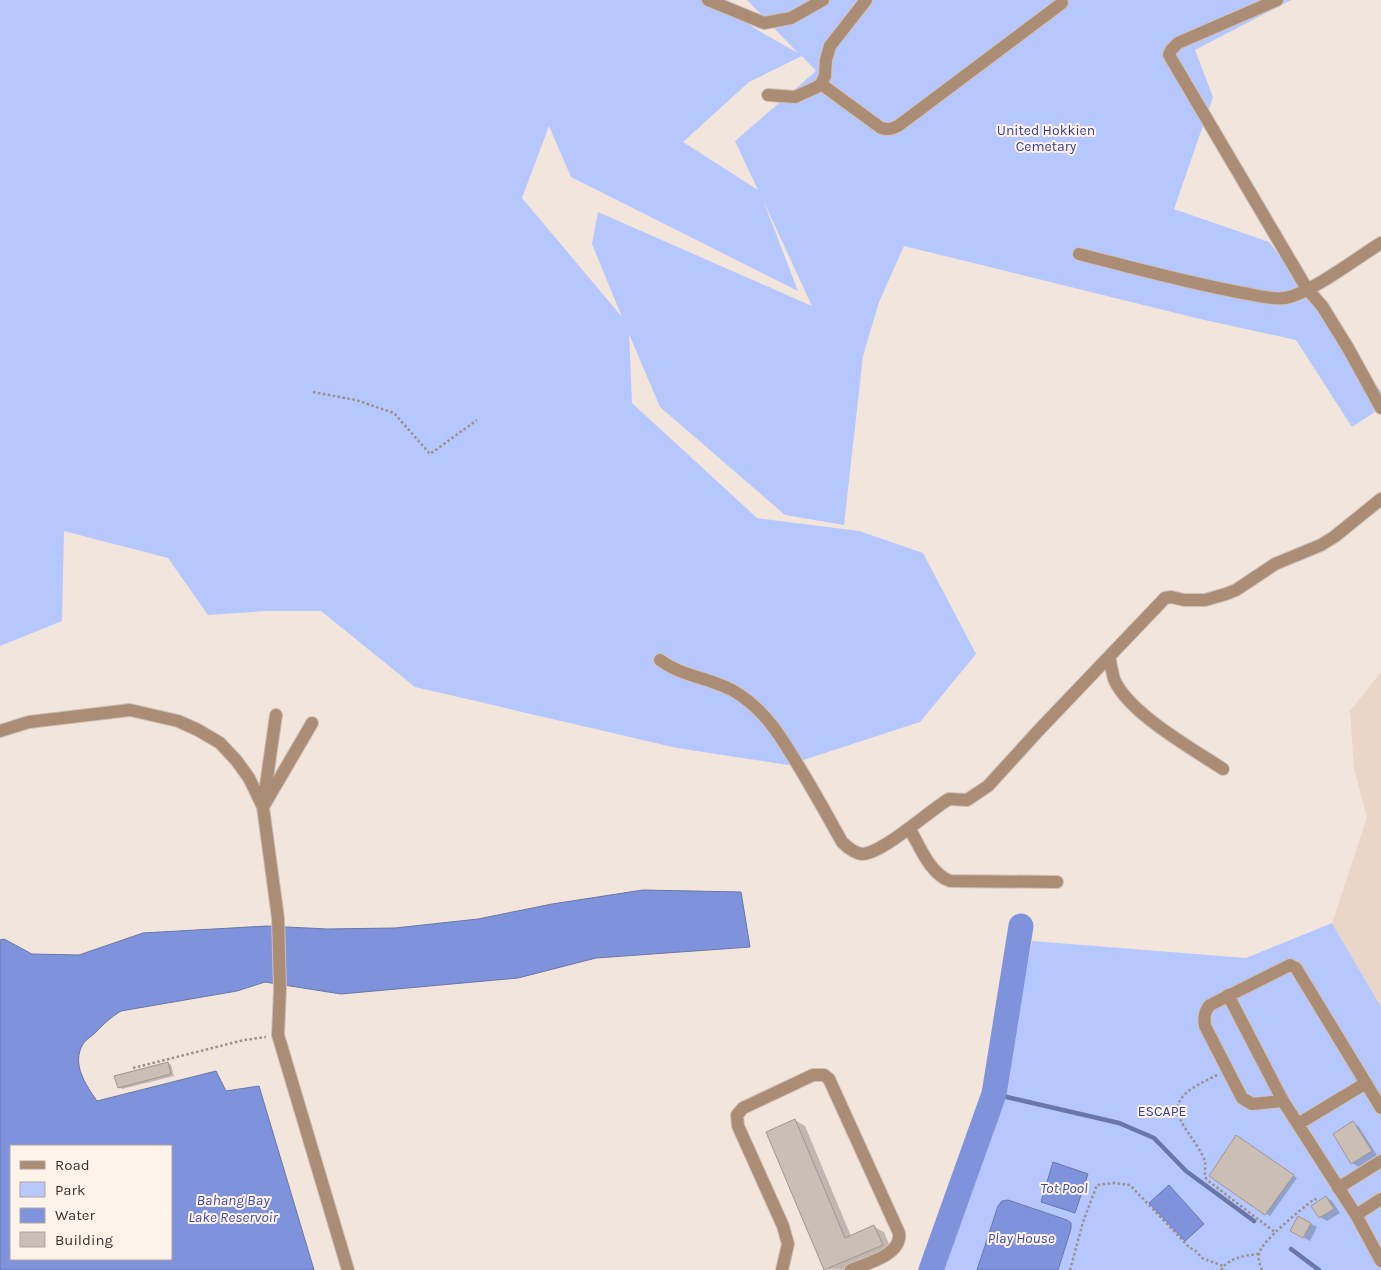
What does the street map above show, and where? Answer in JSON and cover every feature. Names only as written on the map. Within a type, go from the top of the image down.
[{"type":"street","points":[[708,0],[764,23],[791,18],[822,0]]},
{"type":"street","points":[[768,95],[795,98],[821,84],[825,76],[826,60],[830,46],[866,0]]},
{"type":"street","points":[[1277,0],[1178,43],[1169,55],[1307,290],[1322,306],[1381,408]]},
{"type":"street","points":[[821,84],[881,128],[891,129],[898,126],[1062,3]]},
{"type":"street","points":[[1079,254],[1176,279],[1285,298],[1307,290],[1381,243]]},
{"type":"street","points":[[660,660],[676,671],[721,684],[746,699],[763,714],[781,736],[842,842],[848,848],[861,854],[869,853],[910,828],[949,799],[967,800],[988,786],[1165,598],[1205,600],[1226,594],[1246,584],[1275,564],[1321,545],[1334,537],[1381,499]]},
{"type":"street","points":[[1109,657],[1115,680],[1133,705],[1144,716],[1223,769]]},
{"type":"street","points":[[0,731],[29,722],[130,710],[178,722],[198,730],[220,743],[249,778],[263,806]]},
{"type":"street","points":[[276,715],[263,806],[278,918],[280,989],[278,1035],[348,1270]]},
{"type":"street","points":[[263,806],[312,723]]},
{"type":"street","points":[[910,828],[934,871],[950,881],[1056,882]]},
{"type":"street","points":[[1284,1101],[1252,1104],[1242,1098],[1204,1026],[1204,1016],[1210,1005],[1288,965],[1294,966],[1381,1108]]},
{"type":"street","points":[[1228,995],[1284,1101],[1356,1215],[1381,1260]]},
{"type":"street","points":[[782,1270],[788,1244],[783,1226],[738,1126],[737,1115],[743,1108],[805,1078],[818,1075],[827,1076],[829,1079],[899,1233],[899,1243],[892,1251],[850,1270]]},
{"type":"street","points":[[1298,1124],[1366,1083]]},
{"type":"street","points":[[1338,1188],[1381,1161]]},
{"type":"street","points":[[1356,1215],[1381,1199]]},
{"type":"path","points":[[313,392],[356,400],[394,414],[430,454],[477,420]]},
{"type":"path","points":[[133,1068],[244,1040],[278,1035]]},
{"type":"path","points":[[1227,1069],[1189,1090],[1182,1097],[1178,1106],[1179,1119],[1205,1161],[1204,1177],[1206,1180],[1276,1233]]},
{"type":"path","points":[[1070,1270],[1082,1222],[1097,1185],[1114,1183],[1130,1185],[1190,1248],[1202,1258],[1223,1266]]},
{"type":"path","points":[[1262,1270],[1259,1254],[1262,1248],[1289,1219],[1313,1200],[1319,1200]]},
{"type":"path","points":[[1221,1270],[1223,1266],[1231,1261],[1248,1255],[1259,1254]]},
{"type":"shaded area","points":[[1381,672],[1381,1007],[1332,923],[1367,817],[1354,768],[1350,711]]},
{"type":"green space","name":"United Hokkien Cemetary","points":[[0,0],[712,0],[759,31],[798,53],[747,0],[1291,0],[1195,50],[1213,97],[1174,209],[1269,242],[1381,391],[1381,408],[1352,427],[1296,340],[1200,319],[904,246],[879,302],[863,356],[844,525],[785,515],[660,407],[629,334],[632,403],[757,518],[859,531],[923,553],[976,654],[920,722],[788,765],[677,748],[415,687],[321,611],[265,611],[208,615],[168,558],[64,531],[62,621],[0,646]],"holes":[[[802,56],[816,71],[735,141],[758,190],[683,142],[749,82]],[[549,126],[571,177],[798,291],[763,200],[812,306],[598,212],[592,244],[622,317],[522,198]]]},
{"type":"green space","name":"ESCAPE","points":[[1332,923],[1381,1007],[1381,1270],[942,1270],[1001,1109],[1032,941],[1246,958]]},
{"type":"water","name":"Bahang Bay Lake Reservoir","points":[[643,890],[741,892],[750,947],[596,958],[518,978],[341,994],[265,982],[237,991],[121,1011],[108,1020],[83,1044],[80,1052],[79,1067],[81,1074],[97,1101],[216,1071],[226,1091],[259,1086],[314,1270],[0,1270],[0,940],[4,939],[32,954],[79,955],[143,933],[267,926],[327,929],[395,928],[478,919],[552,904]]},
{"type":"water","name":"Tot Pool","points":[[1053,1162],[1088,1174],[1075,1213],[1041,1202]]},
{"type":"water","points":[[1169,1185],[1204,1224],[1185,1241],[1149,1203]]},
{"type":"water","name":"Play House","points":[[1008,1200],[1071,1223],[1071,1229],[1058,1270],[977,1270],[998,1206],[1002,1201]]},
{"type":"building","points":[[168,1062],[171,1074],[118,1088],[114,1076]]},
{"type":"building","points":[[795,1119],[845,1238],[874,1225],[883,1245],[824,1270],[766,1132]]},
{"type":"building","points":[[1353,1121],[1372,1151],[1351,1164],[1333,1134]]},
{"type":"building","points":[[1236,1135],[1294,1175],[1265,1215],[1209,1176]]},
{"type":"building","points":[[1326,1196],[1334,1209],[1319,1218],[1311,1206]]},
{"type":"building","points":[[1298,1216],[1311,1223],[1303,1238],[1290,1231]]},
{"type":"waterway","points":[[931,1270],[994,1094],[1021,926]]},
{"type":"waterway","points":[[994,1094],[1119,1123],[1154,1138],[1186,1171],[1254,1221]]},
{"type":"waterway","points":[[1291,1249],[1319,1270]]}]
